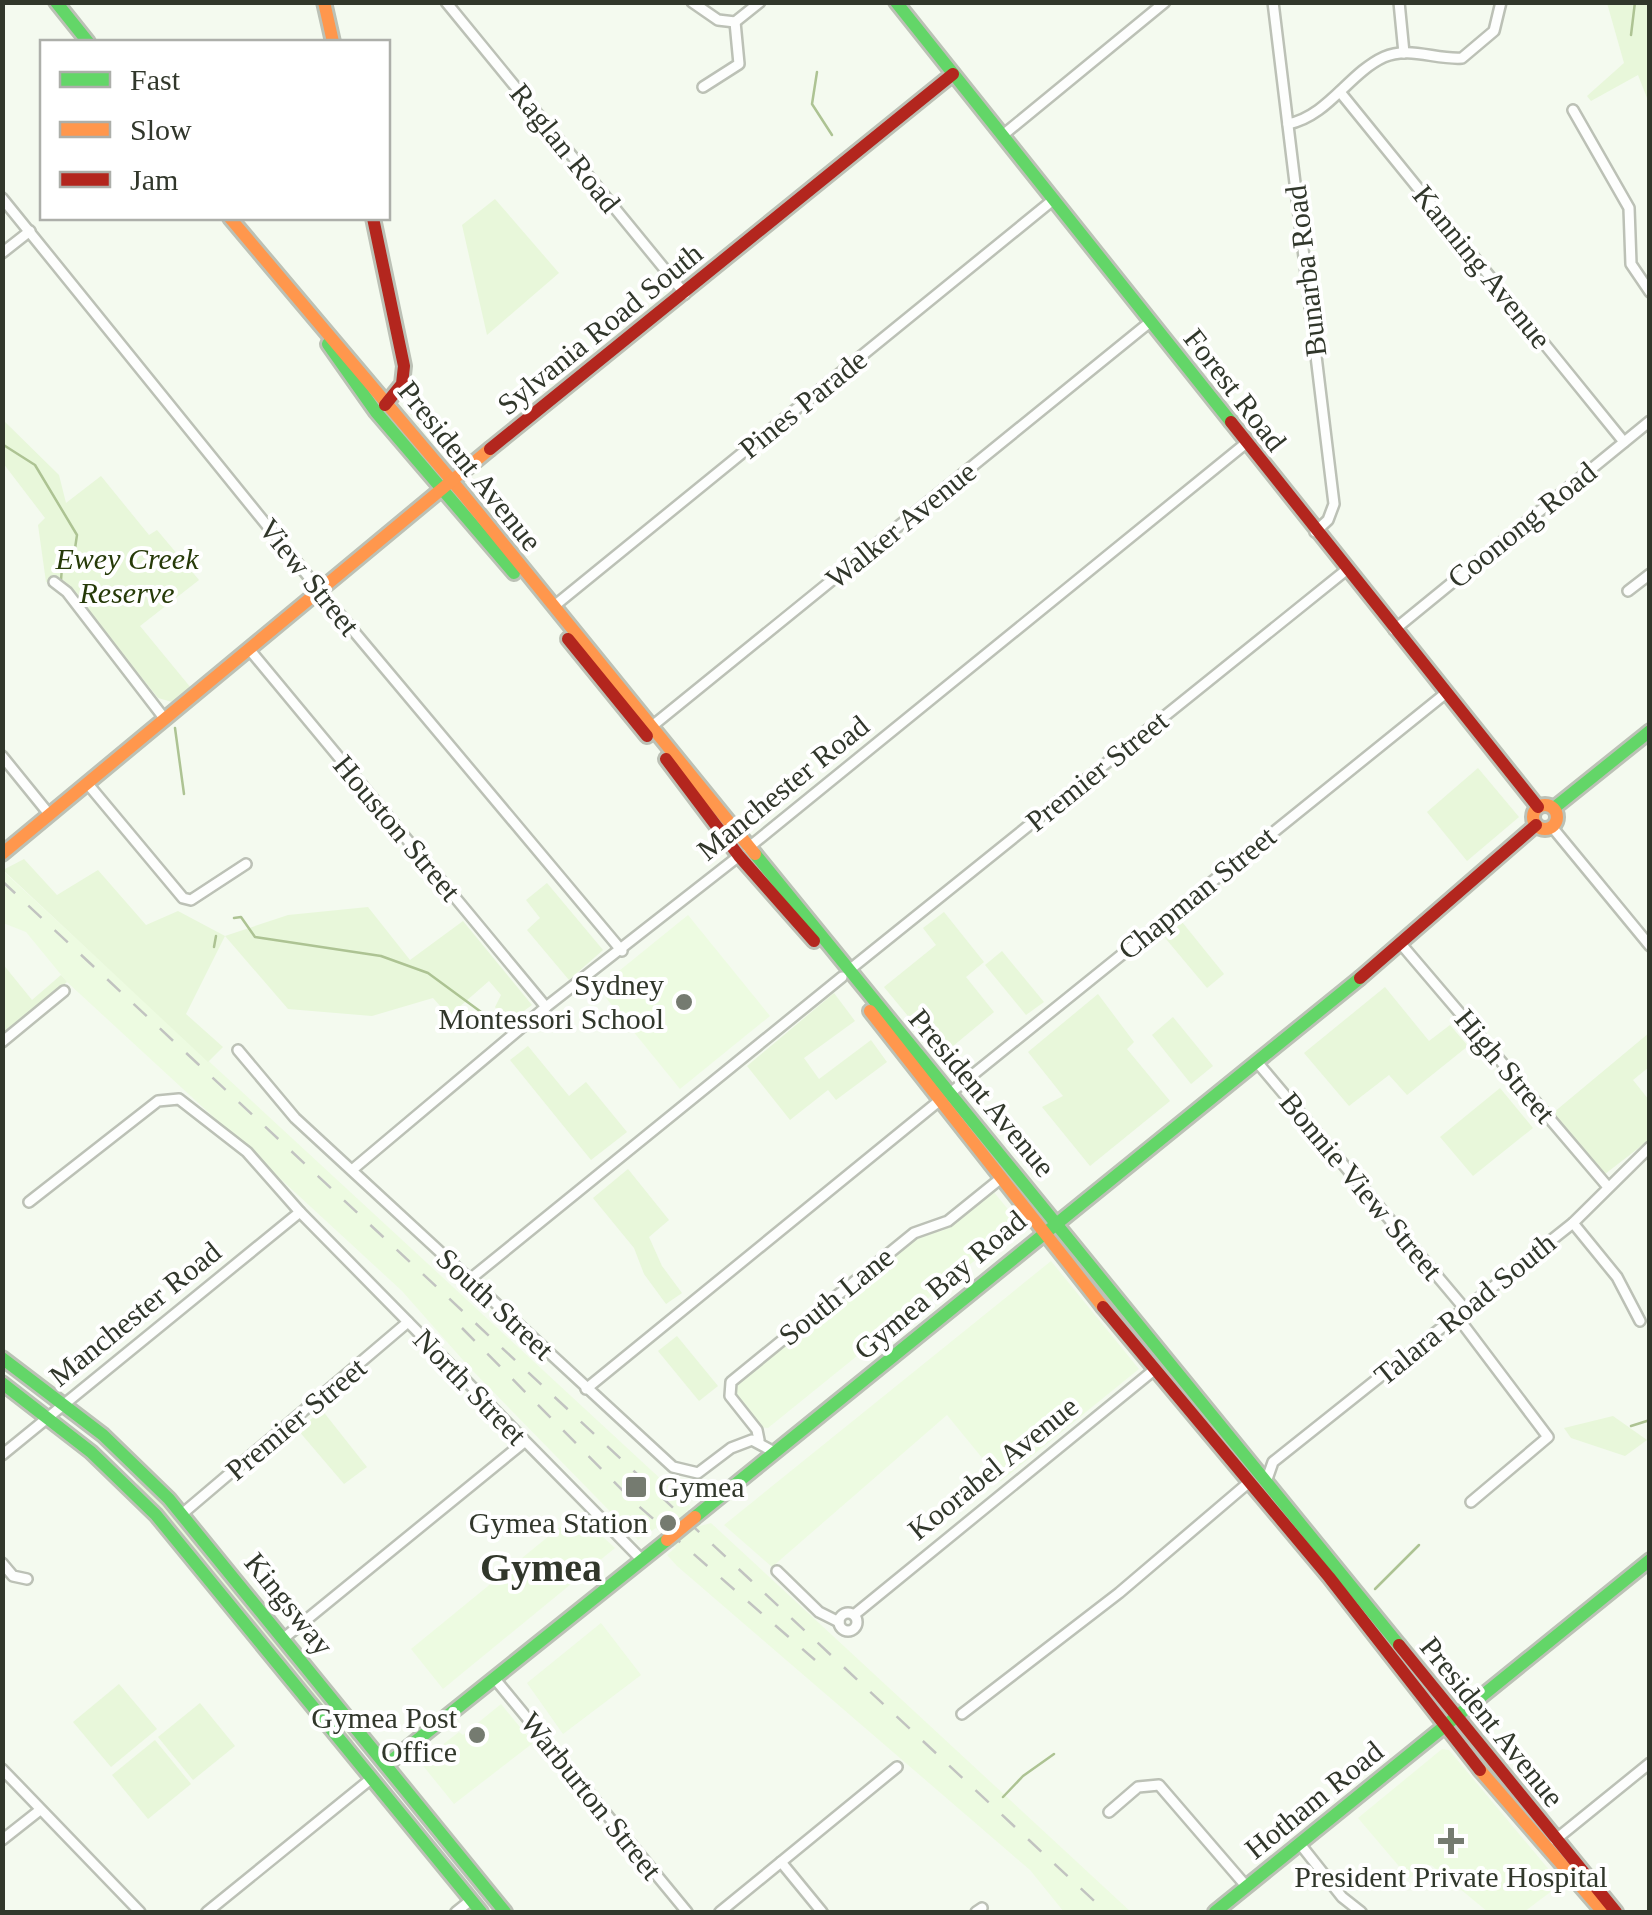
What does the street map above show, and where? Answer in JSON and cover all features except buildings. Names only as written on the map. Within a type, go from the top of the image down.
[{"type":"main road","points":[[56,2],[86,40]]},
{"type":"main road","points":[[324,2],[333,40]]},
{"type":"main road","name":"Forest Road","points":[[896,2],[1345,571],[1538,807]]},
{"type":"main road","name":"Sylvania Road South","points":[[2,854],[452,480],[952,74]]},
{"type":"main road","name":"President Avenue","points":[[232,220],[452,480],[651,728],[744,852]]},
{"type":"main road","points":[[373,220],[404,366],[402,384],[376,412]]},
{"type":"main road","name":"President Avenue","points":[[305,310],[376,412],[845,974],[1044,1231],[1160,1366],[1207,1409],[1456,1718],[1603,1912]]},
{"type":"main road","points":[[1554,808],[1557,820],[1552,827],[1536,825],[1533,814],[1538,807],[1554,808],[1650,731]]},
{"type":"main road","name":"Gymea Bay Road","points":[[372,1778],[1257,1062],[1492,869],[1536,825]]},
{"type":"main road","name":"President Avenue","points":[[944,1098],[1056,1221],[1247,1484],[1329,1576],[1444,1727],[1616,1912]]},
{"type":"main road","name":"Kingsway","points":[[2,1358],[126,1456],[182,1514],[505,1912]]},
{"type":"main road","name":"Kingsway","points":[[2,1383],[114,1472],[156,1515],[481,1912]]},
{"type":"main road","points":[[1207,1409],[1250,1475],[1247,1484]]},
{"type":"main road","name":"Hotham Road","points":[[1214,1912],[1650,1560]]},
{"type":"street","name":"Raglan Road","points":[[446,2],[685,294]]},
{"type":"street","points":[[692,2],[718,20],[735,22],[760,2]]},
{"type":"street","points":[[1003,135],[1165,2]]},
{"type":"street","name":"Bunarba Road","points":[[1273,2],[1334,504],[1328,520],[1315,532]]},
{"type":"street","points":[[1399,2],[1404,52]]},
{"type":"street","points":[[1288,124],[1309,117],[1386,56],[1404,52],[1462,58],[1494,31],[1501,2]]},
{"type":"street","points":[[702,87],[739,64],[735,22]]},
{"type":"street","name":"Kanning Avenue","points":[[1340,92],[1624,442]]},
{"type":"street","points":[[1573,110],[1629,208],[1631,264],[1650,292]]},
{"type":"street","name":"View Street","points":[[2,198],[320,590],[622,951]]},
{"type":"street","name":"Pines Parade","points":[[553,607],[1052,200]]},
{"type":"street","points":[[2,252],[30,231]]},
{"type":"street","name":"Walker Avenue","points":[[651,728],[1150,322]]},
{"type":"street","name":"Coonong Road","points":[[1394,630],[1650,421]]},
{"type":"street","name":"Manchester Road","points":[[352,1170],[546,1007],[622,951],[1245,444]]},
{"type":"street","name":"Premier Street","points":[[469,1280],[1345,571]]},
{"type":"street","points":[[1628,591],[1650,574]]},
{"type":"street","points":[[54,582],[90,621],[164,718]]},
{"type":"street","name":"Houston Street","points":[[249,649],[546,1007]]},
{"type":"street","name":"Chapman Street","points":[[586,1389],[1446,693]]},
{"type":"street","points":[[2,756],[49,814]]},
{"type":"street","points":[[87,783],[179,895],[191,900],[246,864]]},
{"type":"street","points":[[1552,827],[1650,946]]},
{"type":"street","name":"High Street","points":[[1401,944],[1608,1187]]},
{"type":"street","points":[[2,1042],[64,991]]},
{"type":"street","name":"South Street","points":[[238,1050],[295,1118],[586,1389],[682,1472],[698,1474],[731,1448],[759,1440]]},
{"type":"street","name":"Bonnie View Street","points":[[1257,1062],[1461,1312],[1548,1437],[1471,1502]]},
{"type":"street","name":"North Street","points":[[29,1202],[169,1097],[195,1110],[247,1152],[523,1443],[642,1560]]},
{"type":"street","name":"Talara Road South","points":[[1273,1462],[1572,1222],[1650,1148]]},
{"type":"street","name":"South Lane","points":[[759,1440],[754,1425],[730,1396],[733,1380],[914,1232],[948,1221],[1000,1178]]},
{"type":"street","name":"Manchester Road","points":[[2,1455],[300,1212]]},
{"type":"street","points":[[1572,1222],[1617,1277],[1640,1321]]},
{"type":"street","name":"Premier Street","points":[[182,1514],[408,1322]]},
{"type":"street","name":"Koorabel Avenue","points":[[777,1570],[818,1612],[851,1630],[856,1622],[854,1616],[1160,1366]]},
{"type":"street","points":[[759,1440],[776,1453]]},
{"type":"street","points":[[284,1638],[523,1443]]},
{"type":"street","points":[[1243,1456],[1273,1462],[1266,1484]]},
{"type":"street","points":[[962,1714],[1119,1593],[1247,1484]]},
{"type":"street","points":[[2,1564],[13,1576],[27,1580]]},
{"type":"street","name":"Warburton Street","points":[[495,1679],[687,1912]]},
{"type":"street","points":[[1550,1844],[1650,1763]]},
{"type":"street","points":[[720,1912],[898,1766]]},
{"type":"street","points":[[2,1769],[98,1873],[119,1886],[140,1912]]},
{"type":"street","points":[[207,1912],[372,1778]]},
{"type":"street","points":[[1109,1812],[1142,1785],[1160,1784],[1246,1886]]},
{"type":"street","points":[[2,1840],[40,1810]]},
{"type":"street","points":[[1300,1844],[1342,1898],[1361,1912]]},
{"type":"street","points":[[781,1862],[822,1912]]},
{"type":"street","points":[[456,1912],[470,1900]]},
{"type":"shaded area","points":[[2,870],[691,1507],[686,1512],[700,1526],[711,1523],[1131,1912],[1064,1912],[1030,1870],[677,1566],[667,1555],[676,1547],[656,1528],[638,1540],[470,1368],[402,1291],[67,982],[26,932],[3,923]]},
{"type":"shaded area","name":"Sydney Montessori School","points":[[688,915],[770,1016],[680,1089],[598,988]]},
{"type":"shaded area","points":[[993,1191],[1020,1224],[768,1428],[761,1427],[732,1392],[734,1385],[918,1235],[942,1231]]},
{"type":"shaded area","points":[[1051,1261],[1139,1369],[1001,1481],[947,1415],[772,1567],[724,1525]]},
{"type":"shaded area","points":[[577,1513],[615,1548],[443,1689],[411,1649]]},
{"type":"shaded area","points":[[601,1623],[641,1675],[563,1734],[527,1683]]},
{"type":"shaded area","points":[[501,1704],[533,1743],[454,1804],[420,1762],[459,1732],[463,1735]]},
{"type":"shaded area","name":"President Private Hospital","points":[[1442,1749],[1449,1750],[1561,1884],[1524,1912],[1488,1912],[1431,1865],[1409,1878],[1358,1818]]},
{"type":"green space","points":[[1607,3],[1649,3],[1649,103],[1638,75],[1591,101],[1587,96],[1624,63]]},
{"type":"green space","points":[[495,199],[559,273],[487,335],[462,225]]},
{"type":"green space","name":"Ewey Creek Reserve","points":[[2,419],[59,475],[66,503],[101,476],[149,535],[157,530],[199,580],[140,626],[191,688],[172,702],[158,698],[70,588],[46,582],[38,525],[45,518],[3,463]]},
{"type":"green space","points":[[1478,768],[1519,817],[1467,861],[1427,812]]},
{"type":"green space","points":[[24,859],[57,895],[98,870],[146,925],[178,911],[225,936],[186,1014],[223,1047],[208,1062],[3,870]]},
{"type":"green space","points":[[547,883],[603,950],[569,980],[527,930],[540,918],[526,900]]},
{"type":"green space","points":[[368,907],[410,960],[463,921],[532,1005],[506,1024],[495,1007],[501,995],[489,981],[449,1016],[433,998],[372,1016],[288,1009],[225,936],[288,915]]},
{"type":"green space","points":[[944,912],[984,962],[966,977],[994,1012],[941,1056],[884,987],[936,945],[923,928]]},
{"type":"green space","points":[[1174,912],[1224,974],[1207,988],[1156,927]]},
{"type":"green space","points":[[1002,951],[1044,1002],[1026,1015],[985,965]]},
{"type":"green space","points":[[2,963],[32,1000],[61,975],[67,982],[3,1036]]},
{"type":"green space","points":[[1385,987],[1429,1041],[1450,1025],[1468,1046],[1407,1095],[1389,1075],[1349,1106],[1304,1053]]},
{"type":"green space","points":[[834,993],[855,1021],[804,1058],[819,1079],[871,1040],[887,1062],[836,1100],[828,1090],[790,1120],[747,1066]]},
{"type":"green space","points":[[1098,994],[1134,1042],[1127,1049],[1170,1101],[1090,1166],[1042,1107],[1063,1096],[1028,1052]]},
{"type":"green space","points":[[1173,1017],[1213,1066],[1191,1084],[1152,1035]]},
{"type":"green space","points":[[1649,1033],[1649,1067],[1633,1080],[1649,1100],[1649,1140],[1605,1174],[1553,1113]]},
{"type":"green space","points":[[528,1046],[569,1096],[586,1082],[627,1132],[591,1160],[510,1060]]},
{"type":"green space","points":[[1500,1088],[1533,1128],[1473,1176],[1440,1137]]},
{"type":"green space","points":[[628,1169],[669,1220],[649,1237],[662,1266],[682,1293],[666,1304],[644,1274],[634,1248],[593,1198]]},
{"type":"green space","points":[[677,1336],[718,1386],[699,1401],[658,1351]]},
{"type":"green space","points":[[322,1410],[367,1467],[344,1484],[298,1430]]},
{"type":"green space","points":[[1613,1416],[1647,1440],[1625,1456],[1571,1438],[1564,1428]]},
{"type":"green space","points":[[131,1471],[171,1513],[355,1739],[352,1743],[138,1485]]},
{"type":"green space","points":[[119,1684],[157,1729],[111,1767],[73,1722]]},
{"type":"green space","points":[[200,1703],[235,1746],[193,1780],[158,1737]]},
{"type":"green space","points":[[155,1740],[191,1784],[148,1819],[112,1775]]},
{"type":"waterway","points":[[1631,35],[1635,2]]},
{"type":"waterway","points":[[817,72],[812,104],[832,135]]},
{"type":"waterway","points":[[2,444],[35,465],[77,535],[74,555],[62,567],[61,580]]},
{"type":"waterway","points":[[175,728],[184,794]]},
{"type":"waterway","points":[[234,918],[241,917],[255,937],[381,956],[428,973],[496,1023]]},
{"type":"waterway","points":[[214,947],[216,936]]},
{"type":"waterway","points":[[1631,1426],[1650,1420]]},
{"type":"waterway","points":[[1375,1589],[1419,1545]]},
{"type":"waterway","points":[[1003,1797],[1023,1776],[1054,1754]]},
{"type":"railway","points":[[2,881],[1106,1912]]},
{"type":"railway","points":[[462,1328],[634,1502],[815,1660]]},
{"type":"traffic: fast","points":[[56,2],[86,40]]},
{"type":"traffic: fast","points":[[896,2],[1231,422]]},
{"type":"traffic: fast","points":[[328,344],[376,412],[514,573]]},
{"type":"traffic: fast","points":[[1554,808],[1650,731]]},
{"type":"traffic: fast","points":[[755,854],[1399,1645]]},
{"type":"traffic: fast","points":[[695,1517],[1360,978]]},
{"type":"traffic: fast","points":[[2,1358],[103,1435],[169,1499],[505,1912]]},
{"type":"traffic: fast","points":[[2,1383],[91,1452],[156,1515],[481,1912]]},
{"type":"traffic: fast","points":[[386,1765],[667,1540]]},
{"type":"traffic: fast","points":[[1215,1912],[1650,1560]]},
{"type":"traffic: slow","points":[[324,2],[333,40]]},
{"type":"traffic: slow","points":[[232,220],[463,494],[755,854]]},
{"type":"traffic: slow","points":[[2,854],[490,449]]},
{"type":"traffic: slow","points":[[1545,805],[1554,808],[1557,817],[1554,826],[1545,829],[1536,826],[1533,817],[1536,808],[1545,805]]},
{"type":"traffic: slow","points":[[870,1011],[1103,1307]]},
{"type":"traffic: slow","points":[[667,1540],[695,1517]]},
{"type":"traffic: slow","points":[[1480,1770],[1603,1912]]},
{"type":"traffic: jam","points":[[490,449],[953,74]]},
{"type":"traffic: jam","points":[[373,220],[404,366],[402,384],[385,405]]},
{"type":"traffic: jam","points":[[1231,422],[1538,807]]},
{"type":"traffic: jam","points":[[568,639],[647,736]]},
{"type":"traffic: jam","points":[[666,759],[739,856],[814,941]]},
{"type":"traffic: jam","points":[[1360,978],[1536,825]]},
{"type":"traffic: jam","points":[[1103,1307],[1329,1577],[1480,1770]]},
{"type":"traffic: jam","points":[[1399,1645],[1616,1912]]},
{"type":"place","name":"Sydney Montessori School","points":[[684,1002]]},
{"type":"place","name":"Gymea","points":[[636,1487]]},
{"type":"place","name":"Gymea Station","points":[[668,1523]]},
{"type":"place","name":"Gymea Post Office","points":[[477,1735]]},
{"type":"place","name":"President Private Hospital","points":[[1451,1841]]},
{"type":"district","name":"Gymea","points":[[541,1567]]}]
